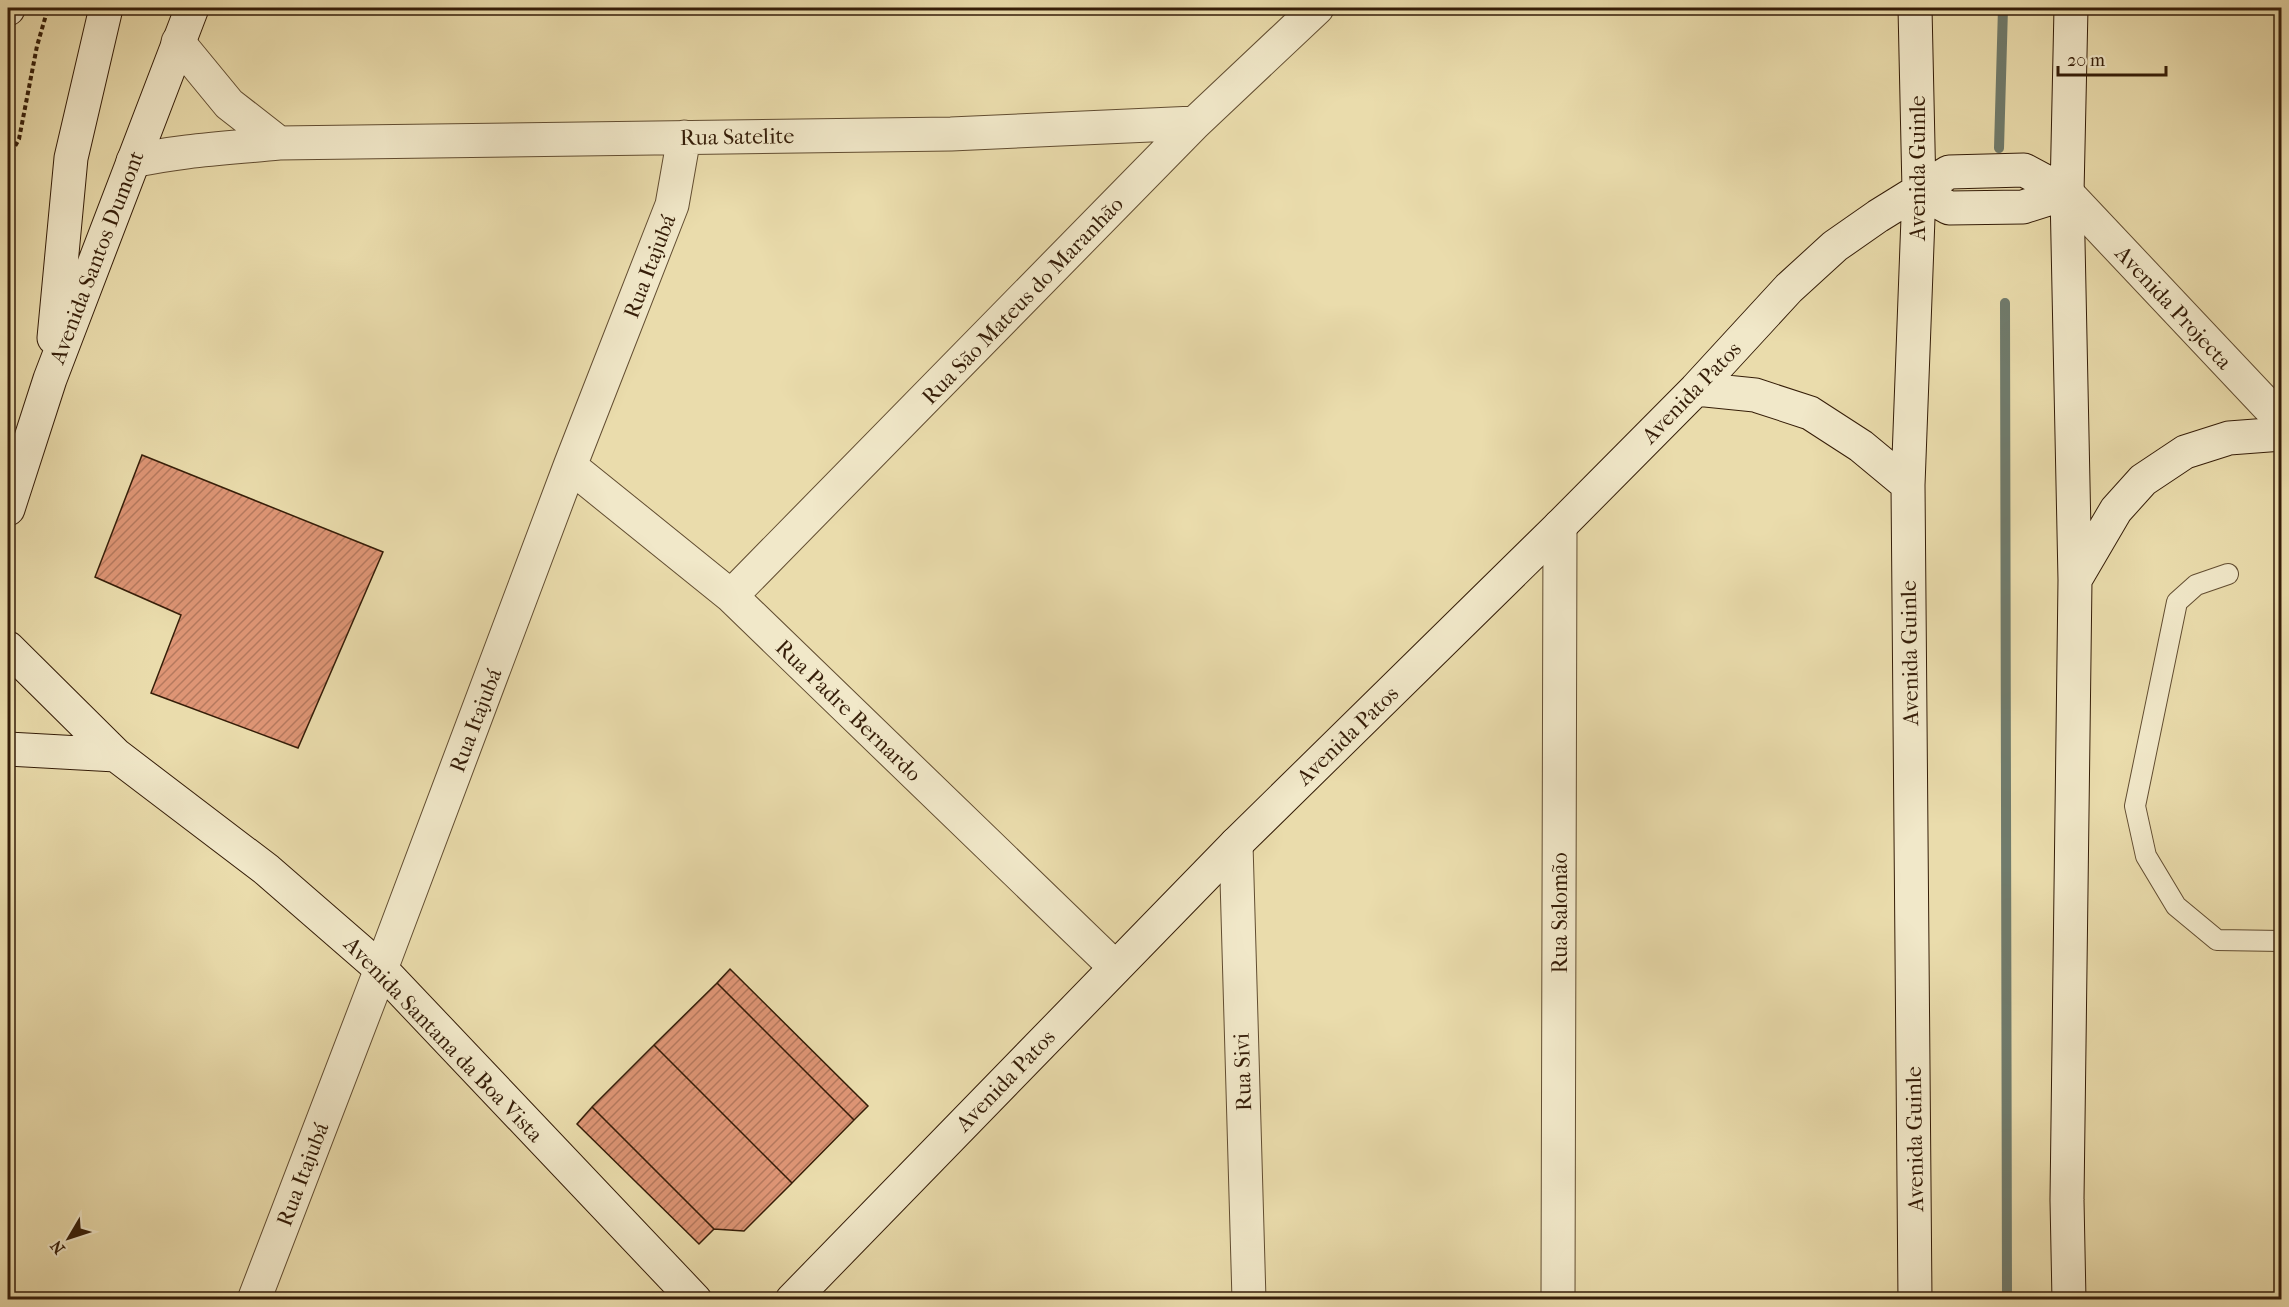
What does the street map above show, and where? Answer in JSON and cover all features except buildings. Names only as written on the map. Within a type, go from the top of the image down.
[{"type":"street","points":[[50,379],[71,158],[106,8]]},
{"type":"street","name":"Avenida Santos Dumont","points":[[8,509],[50,379],[192,8]]},
{"type":"street","name":"Rua São Mateus do Maranhão","points":[[731,596],[1195,123],[1317,8]]},
{"type":"street","name":"Avenida Guinle","points":[[1915,8],[1919,191],[1908,485],[1915,1299]]},
{"type":"street","points":[[2069,1299],[2067,1200],[2075,580],[2067,193],[2071,8]]},
{"type":"street","points":[[178,42],[229,104],[279,143]]},
{"type":"street","name":"Rua Satelite","points":[[133,161],[167,153],[279,143],[951,134],[1195,123]]},
{"type":"street","name":"Rua Itajubá","points":[[254,1299],[570,466],[672,206],[684,137]]},
{"type":"street","points":[[1919,191],[1949,208],[2023,207],[2067,193]]},
{"type":"street","name":"Avenida Patos","points":[[792,1299],[1236,844],[1696,389],[1789,288],[1835,246],[1919,191]]},
{"type":"street","name":"Avenida Projecta","points":[[2067,193],[2282,421]]},
{"type":"street","points":[[1696,389],[1755,395],[1810,412],[1861,446],[1908,485]]},
{"type":"street","points":[[2075,580],[2116,510],[2143,480],[2185,452],[2229,438],[2282,434]]},
{"type":"street","name":"Rua Padre Bernardo","points":[[570,466],[731,596],[1115,967]]},
{"type":"street","name":"Rua Salomão","points":[[1558,1299],[1560,526]]},
{"type":"street","name":"Avenida Santana da Boa Vista","points":[[8,648],[116,755],[267,870],[381,969],[695,1299]]},
{"type":"street","points":[[8,749],[116,755]]},
{"type":"street","name":"Rua Sivi","points":[[1236,844],[1249,1299]]},
{"type":"lane","points":[[2228,574],[2196,585],[2177,603],[2135,806],[2146,856],[2176,906],[2217,940],[2282,941]]},
{"type":"path","points":[[8,159],[19,139],[48,8]]},
{"type":"waterway","points":[[1999,148],[2003,8]]},
{"type":"waterway","points":[[2005,303],[2007,1300]]}]
